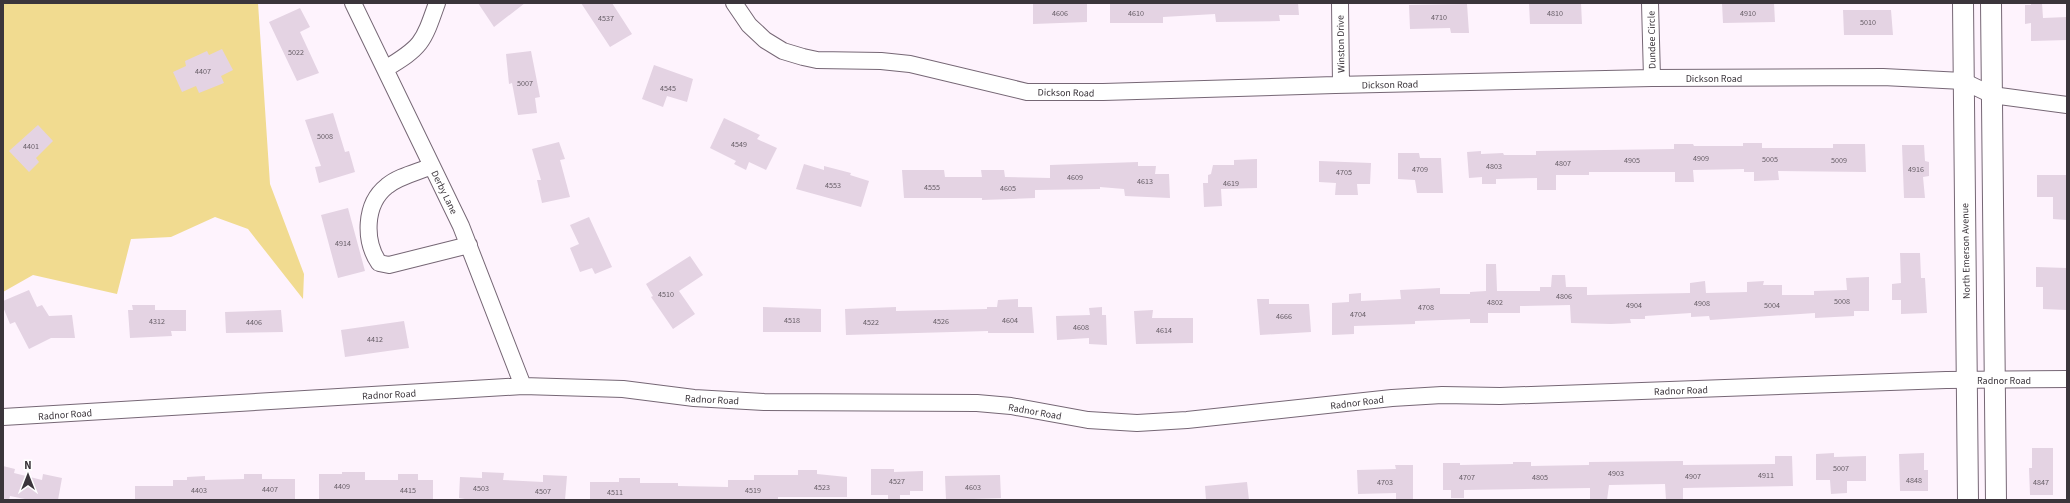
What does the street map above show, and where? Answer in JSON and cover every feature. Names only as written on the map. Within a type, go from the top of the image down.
[{"type":"main road","name":"North Emerson Avenue","points":[[1963,3],[1968,500]]},
{"type":"main road","points":[[1991,3],[1996,500]]},
{"type":"street","name":"Derby Lane","points":[[353,3],[469,245],[523,386]]},
{"type":"street","points":[[385,69],[418,46],[424,38],[437,3]]},
{"type":"street","name":"Dickson Road","points":[[734,3],[749,25],[765,40],[783,51],[803,58],[817,60],[881,61],[910,64],[1027,92],[1103,92],[1652,78],[1883,77],[1963,81],[1992,94],[2067,105]]},
{"type":"street","name":"Winston Drive","points":[[1340,3],[1341,85]]},
{"type":"street","name":"Dundee Circle","points":[[1650,3],[1652,78]]},
{"type":"street","points":[[432,166],[391,183],[378,195],[372,206],[369,221],[372,253],[379,263],[389,265],[469,245]]},
{"type":"street","name":"Radnor Road","points":[[3,418],[523,386],[623,389],[694,398],[764,402],[976,403],[1011,406],[1088,420],[1137,423],[1442,395],[1508,396],[1966,380],[2067,379]]},
{"type":"shaded area","points":[[3,3],[258,3],[270,184],[304,274],[303,299],[248,229],[215,217],[171,237],[131,239],[117,294],[33,275],[3,292]]},
{"type":"building","points":[[478,3],[525,3],[494,27]]},
{"type":"building","points":[[581,3],[612,3],[632,34],[610,47]]},
{"type":"building","points":[[1033,3],[1087,3],[1087,22],[1033,24]]},
{"type":"building","points":[[1110,3],[1298,3],[1299,15],[1279,15],[1280,21],[1216,22],[1215,14],[1163,17],[1163,23],[1110,23]]},
{"type":"building","points":[[1529,3],[1581,3],[1582,24],[1530,24]]},
{"type":"building","points":[[1722,3],[1774,3],[1775,22],[1723,23]]},
{"type":"building","points":[[2031,3],[2042,3],[2043,18],[2067,17],[2067,40],[2031,41],[2031,23],[2025,24],[2025,5],[2031,5]]},
{"type":"building","points":[[1467,4],[1469,33],[1451,33],[1450,28],[1410,29],[1409,5]]},
{"type":"building","points":[[300,8],[310,27],[300,32],[319,73],[297,81],[269,22]]},
{"type":"building","points":[[1843,10],[1891,10],[1893,35],[1844,35]]},
{"type":"building","points":[[222,49],[233,70],[221,76],[224,83],[199,93],[196,86],[182,92],[173,72],[186,66],[185,61],[207,51],[209,55]]},
{"type":"building","points":[[531,51],[540,97],[535,98],[537,113],[518,115],[512,83],[509,84],[506,54]]},
{"type":"building","points":[[654,65],[693,79],[687,102],[667,96],[663,107],[642,99]]},
{"type":"building","points":[[333,113],[345,152],[349,151],[355,172],[319,183],[315,167],[321,166],[305,120]]},
{"type":"building","points":[[724,118],[760,135],[757,139],[777,148],[766,170],[749,162],[746,170],[734,164],[736,161],[710,148]]},
{"type":"building","points":[[38,125],[53,141],[36,158],[39,162],[29,172],[9,151]]},
{"type":"building","points":[[559,142],[565,159],[560,160],[570,197],[542,203],[537,180],[541,180],[532,149]]},
{"type":"building","points":[[1743,143],[1762,143],[1762,148],[1833,148],[1833,144],[1865,144],[1866,172],[1778,171],[1779,180],[1754,181],[1754,172],[1744,172],[1744,169],[1693,170],[1694,182],[1675,182],[1675,172],[1589,172],[1589,175],[1556,175],[1556,190],[1537,190],[1537,178],[1496,179],[1496,184],[1482,184],[1482,177],[1469,178],[1467,152],[1481,151],[1481,154],[1503,153],[1504,155],[1536,155],[1536,151],[1674,149],[1674,144],[1693,144],[1694,146],[1743,146]]},
{"type":"building","points":[[1902,145],[1924,145],[1925,161],[1929,162],[1929,176],[1923,177],[1925,198],[1904,198]]},
{"type":"building","points":[[1398,153],[1419,153],[1420,158],[1441,158],[1443,193],[1417,193],[1415,180],[1398,179]]},
{"type":"building","points":[[1257,159],[1257,188],[1221,189],[1222,206],[1204,207],[1203,183],[1208,183],[1208,175],[1211,174],[1213,165],[1234,165],[1234,160]]},
{"type":"building","points":[[1319,161],[1371,163],[1370,184],[1357,184],[1358,195],[1335,195],[1336,183],[1319,182]]},
{"type":"building","points":[[1138,162],[1138,166],[1156,166],[1155,174],[1169,174],[1170,198],[1125,196],[1124,189],[1100,187],[1100,189],[1035,190],[1035,198],[982,200],[982,198],[904,198],[902,170],[944,170],[945,177],[982,177],[981,170],[1004,170],[1005,177],[1050,178],[1050,165]]},
{"type":"building","points":[[804,164],[824,170],[824,166],[851,173],[850,175],[869,181],[861,207],[796,189]]},
{"type":"building","points":[[2037,175],[2067,175],[2067,220],[2053,219],[2053,197],[2037,197]]},
{"type":"building","points":[[348,208],[365,271],[338,278],[321,215]]},
{"type":"building","points":[[589,217],[612,267],[595,274],[592,268],[580,272],[570,248],[579,244],[570,225]]},
{"type":"building","points":[[1900,253],[1920,253],[1921,278],[1925,278],[1927,313],[1901,314],[1901,300],[1892,300],[1892,284],[1901,283]]},
{"type":"building","points":[[690,256],[703,275],[679,291],[695,314],[673,329],[651,297],[653,296],[646,284]]},
{"type":"building","points":[[1486,264],[1496,264],[1497,291],[1540,291],[1540,287],[1551,287],[1552,275],[1565,275],[1566,287],[1587,287],[1587,295],[1690,293],[1690,283],[1705,281],[1706,293],[1747,292],[1747,282],[1764,281],[1763,285],[1782,285],[1782,295],[1814,295],[1814,291],[1847,290],[1846,278],[1869,277],[1869,311],[1854,311],[1854,316],[1815,318],[1815,313],[1710,320],[1709,316],[1691,317],[1691,313],[1645,316],[1645,319],[1630,319],[1631,323],[1611,324],[1571,323],[1570,305],[1520,306],[1520,313],[1488,313],[1488,323],[1470,323],[1470,319],[1415,321],[1415,324],[1354,326],[1354,334],[1332,335],[1332,303],[1349,302],[1349,294],[1361,293],[1361,301],[1401,299],[1400,290],[1440,288],[1440,294],[1470,294],[1470,292],[1486,291]]},
{"type":"building","points":[[2036,267],[2067,268],[2067,310],[2043,309],[2043,287],[2036,287]]},
{"type":"building","points":[[29,290],[37,307],[42,305],[49,316],[72,315],[75,338],[51,338],[29,349],[15,322],[10,324],[3,307],[3,301]]},
{"type":"building","points":[[1018,299],[1018,307],[1032,307],[1034,333],[988,333],[988,331],[846,335],[845,309],[896,307],[896,311],[987,309],[987,307],[997,307],[998,300]]},
{"type":"building","points":[[1257,299],[1269,299],[1269,304],[1309,304],[1311,332],[1260,335]]},
{"type":"building","points":[[132,305],[155,305],[155,310],[186,310],[186,331],[171,331],[172,336],[130,338],[128,310],[133,310]]},
{"type":"building","points":[[763,307],[821,309],[821,332],[763,332]]},
{"type":"building","points":[[1102,307],[1102,315],[1106,315],[1107,345],[1089,344],[1089,338],[1057,340],[1056,316],[1090,315],[1089,308]]},
{"type":"building","points":[[281,310],[283,332],[226,333],[225,312]]},
{"type":"building","points":[[1153,310],[1152,318],[1193,318],[1193,343],[1136,344],[1134,311]]},
{"type":"building","points":[[404,321],[409,348],[345,357],[341,330]]},
{"type":"building","points":[[2032,448],[2053,448],[2053,495],[2030,495],[2029,468],[2032,468]]},
{"type":"building","points":[[1834,453],[1834,457],[1866,456],[1866,481],[1847,481],[1847,493],[1831,494],[1830,480],[1816,480],[1816,454]]},
{"type":"building","points":[[1924,453],[1924,470],[1928,470],[1928,491],[1900,491],[1899,454]]},
{"type":"building","points":[[1775,456],[1792,456],[1793,486],[1683,488],[1683,500],[1666,500],[1665,484],[1609,485],[1607,500],[1590,500],[1590,488],[1464,490],[1464,498],[1451,498],[1451,490],[1443,490],[1443,463],[1460,463],[1460,465],[1513,464],[1513,462],[1531,462],[1531,466],[1589,465],[1589,462],[1683,461],[1683,465],[1775,464]]},
{"type":"building","points":[[1395,465],[1413,465],[1413,500],[1396,500],[1396,493],[1358,494],[1357,470],[1396,469]]},
{"type":"building","points":[[3,466],[15,469],[14,473],[42,480],[43,474],[62,478],[58,500],[30,500],[10,496],[9,500],[3,500]]},
{"type":"building","points":[[871,469],[894,469],[894,472],[923,471],[923,491],[910,491],[910,495],[900,495],[900,500],[888,500],[888,495],[871,495]]},
{"type":"building","points":[[798,470],[817,470],[817,474],[847,477],[847,497],[778,497],[778,500],[590,500],[590,482],[619,482],[619,478],[640,478],[640,483],[678,483],[678,486],[728,487],[728,480],[754,480],[754,475],[798,475]]},
{"type":"building","points":[[342,472],[365,472],[365,480],[398,480],[398,474],[418,474],[418,480],[433,480],[433,500],[319,500],[319,474],[342,474]]},
{"type":"building","points":[[482,472],[504,473],[503,480],[543,482],[543,475],[567,476],[565,500],[471,500],[459,498],[460,477],[482,478]]},
{"type":"building","points":[[244,474],[262,474],[262,479],[295,479],[295,500],[135,500],[135,486],[173,486],[173,480],[187,480],[187,477],[205,476],[205,480],[244,479]]},
{"type":"building","points":[[1000,475],[1001,498],[946,500],[945,476]]},
{"type":"building","points":[[1247,482],[1249,500],[1206,500],[1205,486]]}]
